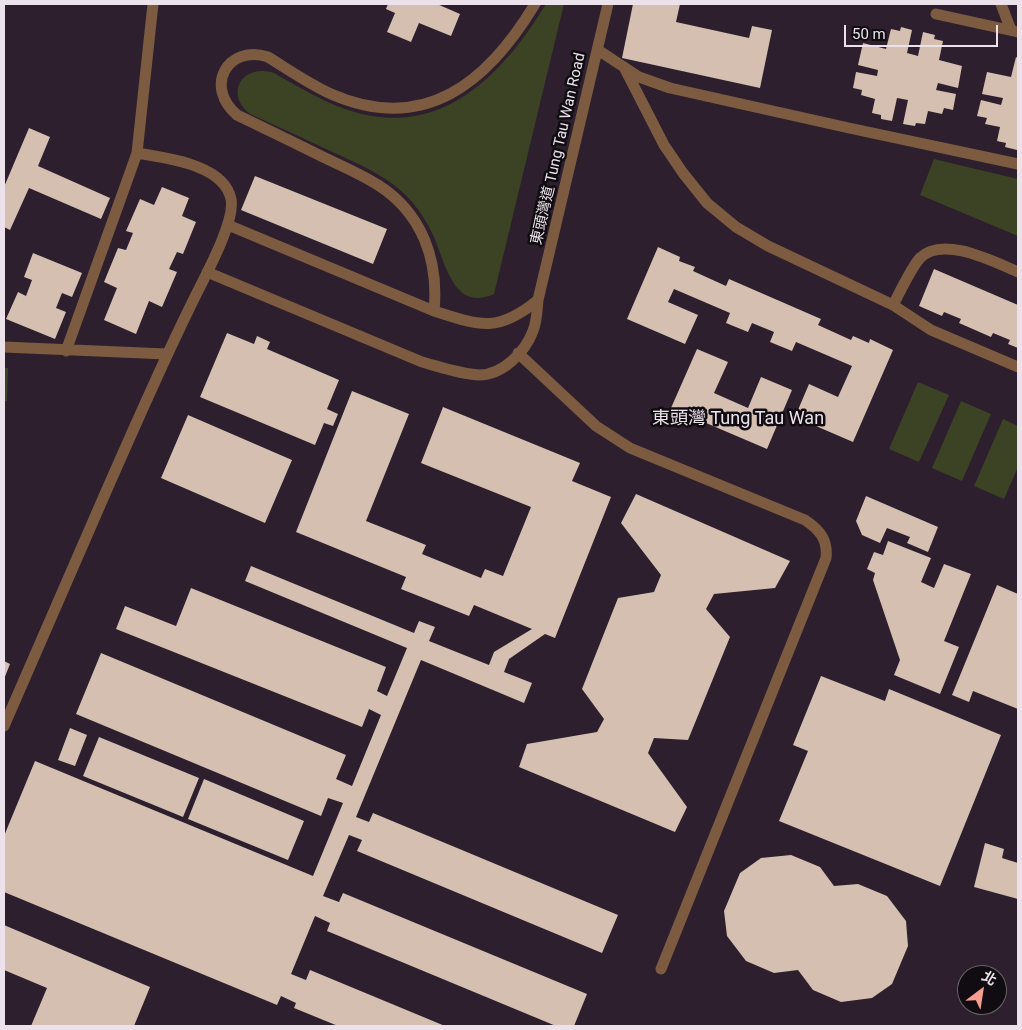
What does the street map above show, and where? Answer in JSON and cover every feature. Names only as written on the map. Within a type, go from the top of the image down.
[{"type":"lane","points":[[66,351],[137,153],[153,4]]},
{"type":"lane","points":[[434,311],[435,275],[431,257],[417,224],[406,209],[394,196],[363,176],[237,115],[228,108],[222,98],[220,87],[222,76],[227,66],[236,58],[246,54],[257,54],[268,57],[331,94],[350,101],[390,108],[430,103],[450,95],[467,85],[483,70],[514,35],[535,4]]},
{"type":"lane","name":"東頭灣道 Tung Tau Wan Road","points":[[207,272],[422,362],[459,372],[480,375],[499,371],[518,353],[534,330],[538,300],[608,4]]},
{"type":"lane","points":[[1001,4],[1015,31]]},
{"type":"lane","points":[[936,14],[1015,31]]},
{"type":"lane","points":[[598,50],[639,76],[670,88],[1018,164]]},
{"type":"lane","points":[[624,67],[664,145],[683,173],[707,203],[736,227],[768,246],[893,305],[931,330],[1018,367]]},
{"type":"lane","points":[[4,726],[166,354],[228,225],[232,210],[231,197],[218,179],[191,164],[175,159],[137,153]]},
{"type":"lane","points":[[228,225],[434,311],[464,321],[498,323],[521,314],[538,300]]},
{"type":"lane","points":[[893,305],[919,260],[927,252],[940,249],[959,250],[981,256],[1018,272]]},
{"type":"lane","points":[[4,347],[166,354]]},
{"type":"lane","points":[[518,353],[609,436],[630,448],[805,520],[818,529],[825,539],[826,558],[661,970]]},
{"type":"green space","points":[[546,4],[564,4],[494,294],[480,298],[469,296],[460,291],[447,270],[433,235],[424,219],[413,203],[394,185],[362,166],[250,114],[242,106],[238,98],[240,82],[245,76],[253,72],[263,71],[274,73],[345,109],[379,117],[410,117],[438,110],[464,96],[487,78],[509,56]]},
{"type":"green space","points":[[934,159],[1018,179],[1018,236],[920,195]]},
{"type":"green space","points":[[4,368],[8,368],[7,401],[4,401]]},
{"type":"green space","points":[[918,382],[949,395],[919,462],[889,449]]},
{"type":"green space","points":[[961,401],[991,414],[962,481],[932,468]]},
{"type":"green space","points":[[1003,419],[1018,426],[1018,467],[1004,499],[974,486]]},
{"type":"building","points":[[388,4],[437,4],[460,14],[451,36],[419,23],[411,42],[387,32],[395,13],[386,9]]},
{"type":"building","points":[[633,4],[680,4],[676,22],[749,38],[752,26],[772,30],[760,88],[622,58]]},
{"type":"building","points":[[901,27],[912,30],[907,53],[918,56],[923,32],[935,35],[934,39],[943,41],[939,60],[962,66],[958,88],[938,83],[936,90],[956,94],[953,110],[944,108],[942,114],[928,111],[925,124],[916,123],[915,126],[903,124],[908,100],[897,98],[892,121],[881,119],[881,115],[872,113],[875,99],[861,95],[862,90],[853,88],[856,72],[877,76],[878,70],[858,65],[863,43],[886,49],[891,29],[900,31]]},
{"type":"building","points":[[1016,57],[1018,58],[1017,150],[1005,147],[1006,143],[997,141],[1000,127],[985,124],[987,118],[977,116],[981,100],[1001,105],[1003,98],[982,94],[987,72],[1011,77]]},
{"type":"building","points":[[29,128],[50,137],[38,166],[110,198],[101,219],[29,188],[10,230],[4,227],[4,187]]},
{"type":"building","points":[[255,176],[387,229],[373,264],[241,210]]},
{"type":"building","points":[[162,187],[189,198],[182,216],[196,222],[183,254],[177,252],[169,269],[177,272],[162,307],[149,301],[136,334],[104,320],[117,288],[104,282],[118,248],[126,250],[133,233],[126,231],[140,199],[154,205]]},
{"type":"building","points":[[658,247],[680,257],[679,261],[695,267],[693,271],[726,286],[729,279],[821,319],[818,325],[851,340],[853,336],[869,343],[870,339],[893,350],[853,442],[795,417],[809,384],[838,397],[852,366],[796,342],[792,351],[770,342],[774,332],[752,323],[748,332],[726,323],[730,313],[674,289],[668,302],[698,315],[685,344],[627,319]]},
{"type":"building","points":[[33,253],[82,273],[72,297],[62,293],[56,308],[66,312],[55,339],[6,319],[18,292],[26,296],[32,280],[24,277]]},
{"type":"building","points":[[934,269],[1018,305],[1018,348],[1008,344],[1010,340],[993,333],[991,337],[959,323],[961,319],[944,312],[942,316],[919,306]]},
{"type":"building","points":[[227,333],[254,344],[257,336],[270,342],[267,349],[339,380],[327,409],[338,414],[333,426],[324,423],[315,445],[200,397]]},
{"type":"building","points":[[697,349],[728,362],[714,393],[748,408],[761,377],[792,390],[767,449],[671,408]]},
{"type":"building","points":[[352,391],[409,414],[366,521],[426,545],[422,554],[481,578],[485,569],[503,576],[531,507],[421,463],[443,407],[580,463],[572,481],[611,497],[555,638],[545,634],[509,659],[504,672],[532,683],[524,703],[421,660],[356,817],[369,822],[373,813],[618,915],[602,953],[357,851],[362,840],[349,835],[323,896],[339,902],[343,893],[587,994],[574,1026],[556,1026],[327,931],[330,923],[315,916],[291,974],[306,980],[310,970],[445,1026],[338,1026],[294,1008],[296,1003],[281,996],[277,1005],[4,892],[4,836],[35,761],[313,876],[343,803],[328,798],[321,816],[76,714],[101,653],[346,755],[336,779],[352,786],[381,715],[369,709],[362,727],[116,629],[125,606],[176,626],[191,588],[386,667],[377,691],[387,696],[407,648],[245,581],[251,566],[414,633],[419,621],[435,627],[429,641],[489,665],[494,652],[532,629],[474,605],[469,616],[401,589],[406,577],[296,532]]},
{"type":"building","points":[[188,415],[292,460],[265,523],[161,478]]},
{"type":"building","points":[[636,494],[790,561],[775,588],[714,594],[706,609],[730,637],[688,740],[654,738],[648,753],[687,807],[675,832],[519,767],[527,744],[597,732],[604,719],[582,689],[618,598],[654,592],[661,575],[621,523]]},
{"type":"building","points":[[866,496],[938,527],[928,552],[907,543],[910,537],[887,528],[880,543],[862,535],[856,521]]},
{"type":"building","points":[[888,541],[931,558],[921,582],[934,588],[944,564],[971,574],[944,641],[959,647],[940,694],[894,675],[900,660],[873,580],[875,573],[867,569],[874,552],[883,555]]},
{"type":"building","points":[[997,585],[1018,594],[1018,709],[973,691],[969,702],[952,695]]},
{"type":"building","points":[[4,661],[10,664],[4,679]]},
{"type":"building","points":[[821,676],[885,701],[889,689],[1001,735],[940,886],[779,821],[808,751],[793,745]]},
{"type":"building","points":[[70,728],[87,735],[75,766],[58,760]]},
{"type":"building","points":[[99,737],[199,778],[183,817],[83,776]]},
{"type":"building","points":[[204,779],[304,821],[288,860],[188,819]]},
{"type":"building","points":[[985,843],[1004,849],[1002,858],[1018,863],[1018,899],[974,887]]},
{"type":"building","points":[[791,855],[820,867],[834,886],[858,884],[887,896],[906,921],[908,946],[892,984],[872,998],[841,1002],[813,990],[798,970],[774,973],[746,961],[727,936],[724,911],[740,873],[761,858]]},
{"type":"building","points":[[4,925],[150,987],[134,1026],[31,1026],[47,988],[4,970]]},
{"type":"district","name":"東頭灣 Tung Tau Wan","points":[[738,419]]}]
